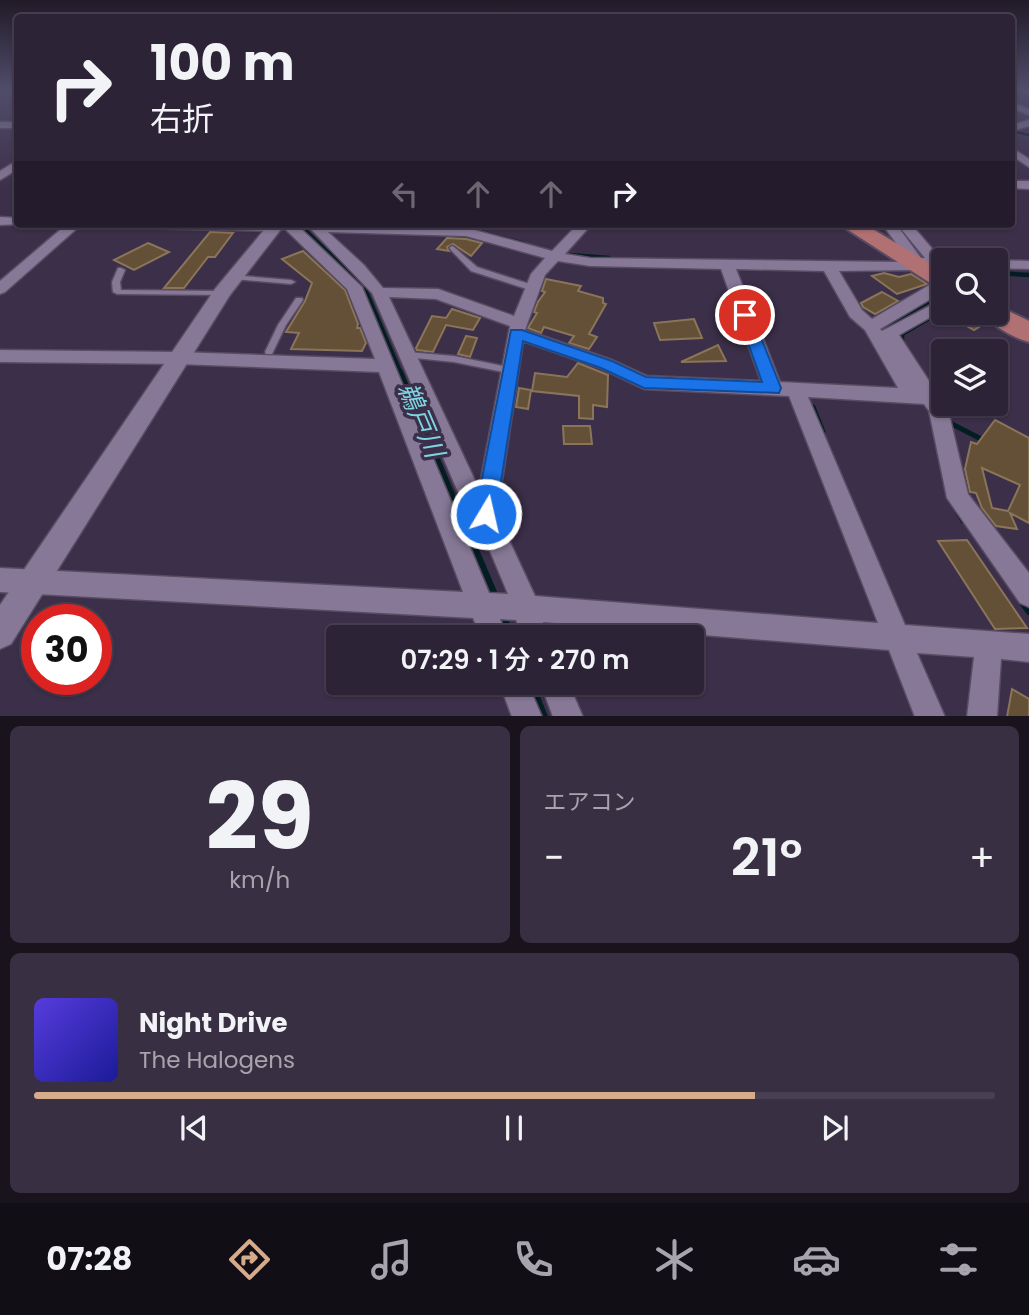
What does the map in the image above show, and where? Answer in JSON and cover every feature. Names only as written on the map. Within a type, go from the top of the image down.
[{"type":"main road","points":[[856,228],[931,268]]},
{"type":"main road","points":[[1008,320],[1029,333]]},
{"type":"street","points":[[0,289],[70,228]]},
{"type":"street","points":[[0,633],[182,353],[228,285],[274,228]]},
{"type":"street","points":[[292,228],[354,287],[491,625]]},
{"type":"street","points":[[316,228],[359,268],[379,292],[469,492],[486,514],[531,625]]},
{"type":"street","points":[[365,228],[467,232],[557,253],[931,269]]},
{"type":"street","points":[[476,228],[590,262],[931,269]]},
{"type":"street","points":[[486,514],[508,370],[518,328],[538,274],[580,228]]},
{"type":"street","points":[[892,228],[915,257],[931,268]]},
{"type":"street","points":[[907,228],[931,266]]},
{"type":"street","points":[[1008,264],[1029,265]]},
{"type":"street","points":[[727,265],[802,394],[930,716]]},
{"type":"street","points":[[829,267],[856,313],[871,327],[927,401]]},
{"type":"street","points":[[379,292],[438,294],[644,382],[927,401]]},
{"type":"street","points":[[871,327],[931,293]]},
{"type":"street","points":[[931,310],[889,332],[927,401],[958,498],[1029,594]]},
{"type":"street","points":[[0,348],[384,361]]},
{"type":"street","points":[[0,356],[269,352],[384,361]]},
{"type":"street","points":[[802,394],[927,401]]},
{"type":"street","points":[[0,580],[523,608],[1029,648]]},
{"type":"street","points":[[982,716],[989,646]]},
{"type":"street","points":[[518,695],[527,716]]},
{"type":"street","points":[[559,695],[568,716]]},
{"type":"lane","points":[[452,248],[474,269],[533,288]]},
{"type":"lane","points":[[121,270],[116,282],[117,292],[291,282]]},
{"type":"lane","points":[[269,352],[282,325],[299,300]]},
{"type":"lane","points":[[408,355],[454,359],[508,370]]},
{"type":"building","points":[[210,232],[233,233],[215,257],[208,257],[184,288],[164,288]]},
{"type":"building","points":[[447,238],[482,243],[471,256],[453,244],[447,247],[449,251],[437,249]]},
{"type":"building","points":[[148,243],[169,252],[134,270],[114,260]]},
{"type":"building","points":[[303,251],[345,290],[358,324],[357,328],[360,328],[366,343],[362,351],[291,349],[299,333],[286,332],[305,301],[312,283],[282,259]]},
{"type":"building","points":[[884,273],[899,277],[911,274],[927,284],[897,294],[872,276]]},
{"type":"building","points":[[546,279],[581,286],[578,291],[603,298],[603,303],[606,304],[589,334],[597,337],[589,349],[569,343],[574,336],[544,327],[541,333],[528,328],[545,292],[542,291]]},
{"type":"building","points":[[882,292],[898,301],[875,314],[863,307],[861,303]]},
{"type":"building","points":[[452,309],[480,318],[473,330],[446,325],[433,352],[417,350],[432,316],[446,318]]},
{"type":"building","points":[[694,319],[702,338],[660,340],[654,323]]},
{"type":"building","points":[[965,325],[982,325],[974,330]]},
{"type":"building","points":[[466,336],[477,338],[470,357],[458,354]]},
{"type":"building","points":[[718,345],[726,361],[681,362]]},
{"type":"building","points":[[578,363],[608,375],[607,407],[593,405],[593,419],[579,418],[579,396],[532,391],[535,373],[567,377]]},
{"type":"building","points":[[519,388],[531,390],[528,409],[516,407]]},
{"type":"building","points":[[995,420],[1029,438],[1029,523],[1010,513],[1017,529],[996,526],[982,508],[976,493],[970,492],[965,469],[971,442],[977,444]],"holes":[[[982,468],[1020,485],[1008,511],[992,508]]]},
{"type":"building","points":[[563,426],[590,426],[592,444],[564,444]]},
{"type":"building","points":[[967,540],[1027,628],[995,629],[938,541]]},
{"type":"building","points":[[1012,689],[1029,699],[1029,716],[1007,716]]},
{"type":"waterway","points":[[1015,132],[1029,135]]},
{"type":"waterway","points":[[1015,183],[1029,184]]},
{"type":"waterway","name":"鵜戸川","points":[[303,228],[330,254]]},
{"type":"waterway","points":[[474,230],[523,243]]},
{"type":"waterway","name":"鵜戸川","points":[[329,253],[364,287],[400,372]]},
{"type":"waterway","points":[[569,255],[609,258]]},
{"type":"waterway","points":[[1008,274],[1029,275]]},
{"type":"waterway","points":[[880,333],[881,329],[931,300]]},
{"type":"waterway","points":[[902,341],[902,334],[931,317]]},
{"type":"waterway","name":"鵜戸川","points":[[400,371],[465,524]]},
{"type":"waterway","points":[[813,407],[823,432]]},
{"type":"waterway","points":[[950,423],[983,440]]},
{"type":"waterway","points":[[948,495],[963,521]]},
{"type":"waterway","name":"鵜戸川","points":[[464,522],[496,597]]},
{"type":"waterway","points":[[1021,601],[1029,612]]},
{"type":"waterway","name":"鵜戸川","points":[[503,615],[507,625]]},
{"type":"waterway","name":"鵜戸川","points":[[536,695],[545,716]]},
{"type":"route","points":[[486,514],[516,333],[606,365],[644,382],[773,388],[745,315]]}]
